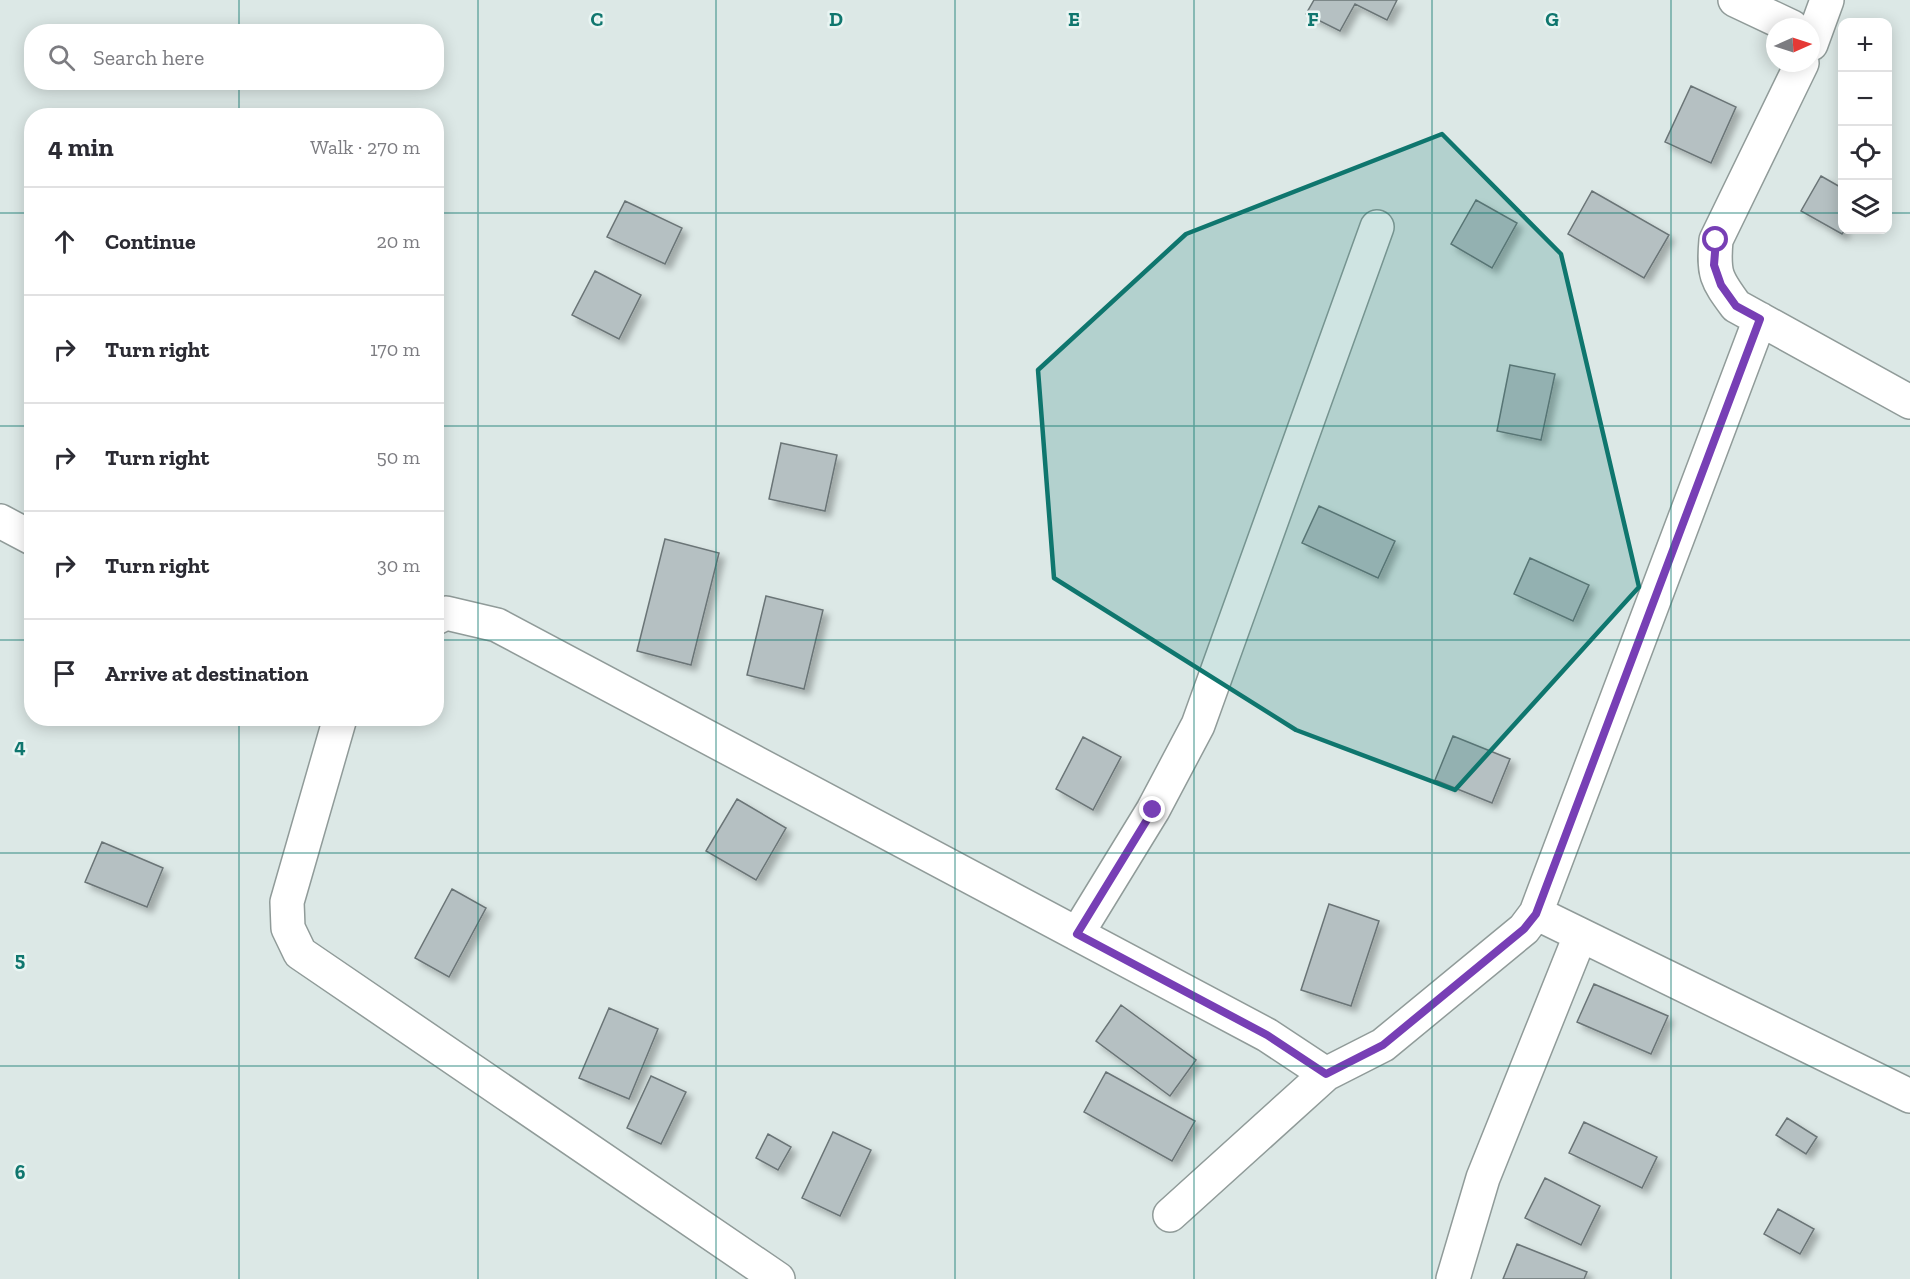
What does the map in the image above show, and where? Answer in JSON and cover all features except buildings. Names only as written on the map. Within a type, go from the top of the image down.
[{"type":"street","points":[[1735,0],[1766,18]]},
{"type":"street","points":[[1818,18],[1827,0]]},
{"type":"street","points":[[1792,72],[1716,240],[1714,265],[1721,285],[1736,306],[1910,402]]},
{"type":"street","points":[[1077,934],[1153,810],[1198,725],[1377,228]]},
{"type":"street","points":[[1170,1215],[1326,1074],[1383,1045],[1524,929],[1536,914],[1760,319]]},
{"type":"street","points":[[0,522],[24,534]]},
{"type":"street","points":[[444,614],[498,625],[1267,1035],[1326,1074]]},
{"type":"street","points":[[338,726],[287,902],[288,928],[300,953],[778,1279]]},
{"type":"street","points":[[1536,914],[1910,1096]]},
{"type":"street","points":[[1453,1279],[1483,1178],[1580,936]]},
{"type":"highlighted area","points":[[1442,134],[1561,254],[1639,587],[1455,790],[1296,730],[1054,578],[1038,370],[1186,234]]},
{"type":"route","points":[[1153,810],[1077,934],[1267,1035],[1326,1074],[1383,1045],[1524,929],[1536,914],[1760,319],[1736,306],[1721,285],[1714,265],[1716,240]]}]
